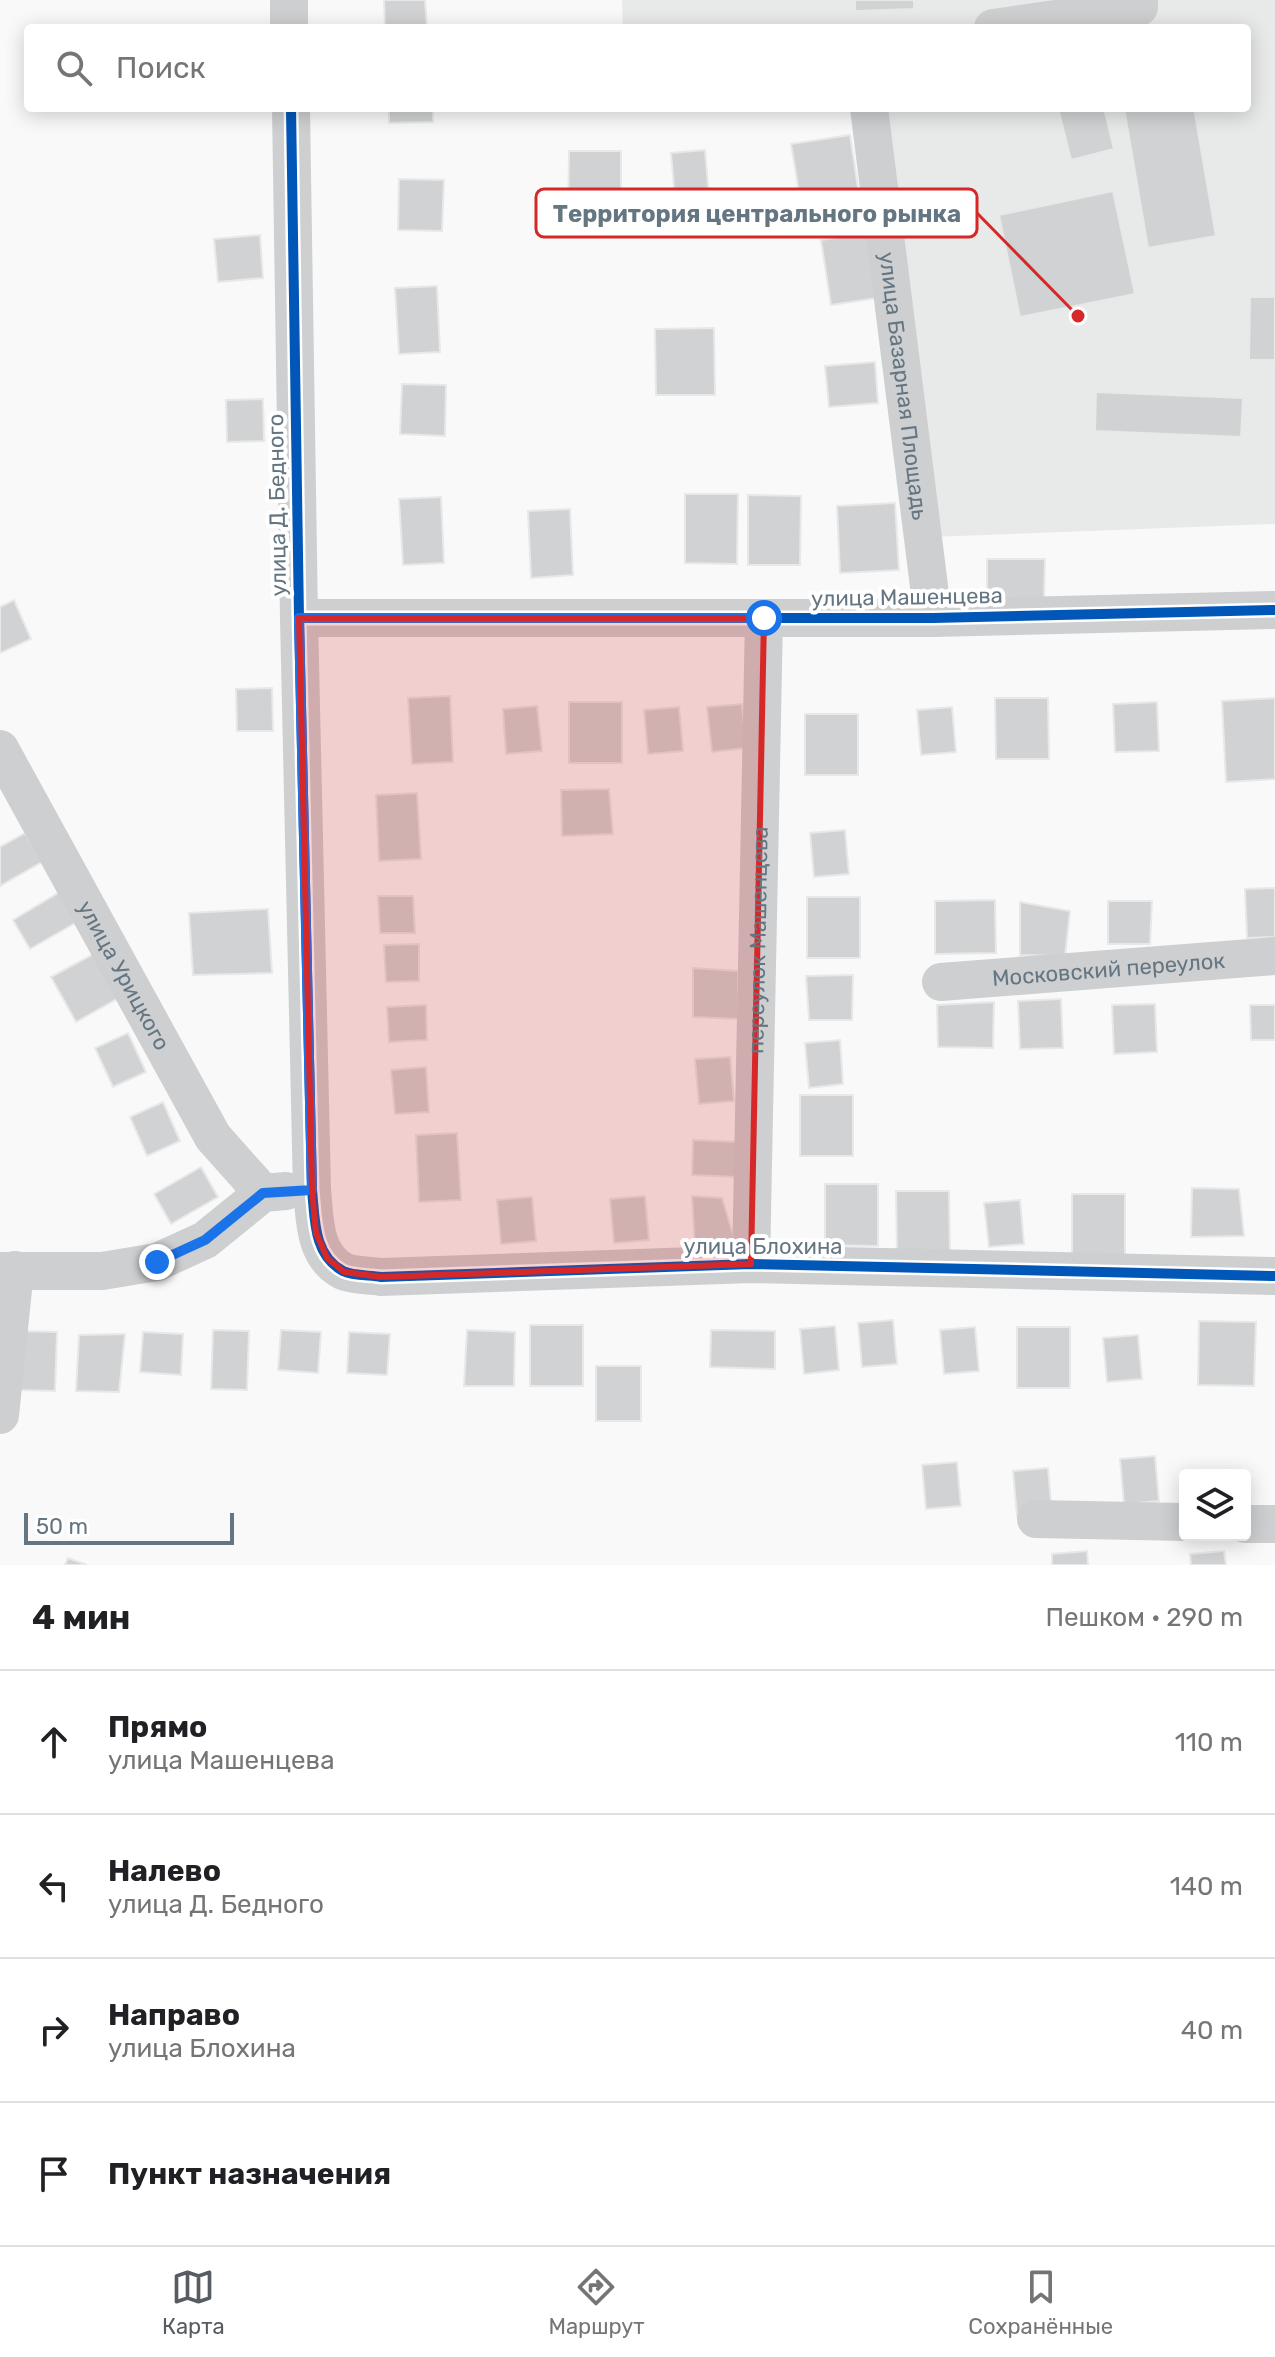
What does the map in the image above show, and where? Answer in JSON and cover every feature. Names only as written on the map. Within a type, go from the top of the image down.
[{"type":"street","points":[[289,0],[289,24]]},
{"type":"street","points":[[1021,24],[1139,7],[1139,0]]},
{"type":"street","name":"улица Д. Бедного","points":[[291,112],[312,1190]]},
{"type":"street","name":"улица Базарная Площадь","points":[[870,112],[933,618]]},
{"type":"street","name":"улица Машенцева","points":[[299,618],[933,618],[1275,610]]},
{"type":"street","name":"переулок Машенцева","points":[[751,1264],[764,618]]},
{"type":"street","name":"улица Урицкого","points":[[0,749],[213,1137],[263,1193]]},
{"type":"street","name":"Московский переулок","points":[[941,982],[1275,956]]},
{"type":"street","points":[[0,1415],[7,1271],[102,1271],[157,1262],[205,1240],[263,1193],[312,1190]]},
{"type":"street","name":"улица Блохина","points":[[312,1190],[316,1233],[327,1258],[344,1272],[381,1277],[751,1264],[1275,1276]]},
{"type":"street","points":[[1036,1519],[1179,1522]]},
{"type":"street","points":[[1251,1524],[1275,1524]]},
{"type":"highlighted area","points":[[299,618],[764,618],[751,1264],[381,1277],[344,1272],[327,1258],[316,1233],[312,1190]]},
{"type":"shaded area","points":[[622,0],[1275,0],[1275,524],[905,538],[860,112],[1251,112],[1251,24],[623,24]]},
{"type":"building","points":[[384,0],[425,0],[427,24],[385,24]]},
{"type":"building","points":[[855,0],[914,0],[914,9],[855,11]]},
{"type":"building","points":[[389,112],[433,112],[433,122],[389,123]]},
{"type":"building","points":[[1059,112],[1105,112],[1114,149],[1071,160]]},
{"type":"building","points":[[1125,112],[1195,112],[1216,236],[1148,248]]},
{"type":"building","points":[[850,135],[860,201],[802,210],[791,144]]},
{"type":"building","points":[[705,150],[710,208],[676,210],[671,153]]},
{"type":"building","points":[[569,151],[621,151],[621,221],[568,220]]},
{"type":"building","points":[[399,179],[444,180],[442,231],[398,230]]},
{"type":"building","points":[[1113,191],[1135,294],[1020,317],[999,215]]},
{"type":"building","points":[[879,231],[890,296],[831,305],[821,240]]},
{"type":"building","points":[[260,235],[263,278],[218,282],[214,239]]},
{"type":"building","points":[[437,286],[440,352],[399,354],[395,288]]},
{"type":"building","points":[[1250,297],[1275,297],[1275,360],[1249,360]]},
{"type":"building","points":[[714,328],[715,395],[656,395],[655,329]]},
{"type":"building","points":[[875,362],[878,403],[829,407],[825,366]]},
{"type":"building","points":[[402,384],[446,385],[445,436],[400,434]]},
{"type":"building","points":[[1096,392],[1243,398],[1241,437],[1095,431]]},
{"type":"building","points":[[263,399],[264,441],[227,442],[226,400]]},
{"type":"building","points":[[685,494],[738,494],[737,564],[685,563]]},
{"type":"building","points":[[748,495],[801,496],[800,565],[748,565]]},
{"type":"building","points":[[441,497],[444,563],[403,565],[399,499]]},
{"type":"building","points":[[895,503],[899,570],[840,573],[837,506]]},
{"type":"building","points":[[570,509],[573,575],[531,578],[528,511]]},
{"type":"building","points":[[987,559],[1045,559],[1044,599],[987,599]]},
{"type":"building","points":[[14,600],[31,639],[0,653],[0,607]]},
{"type":"building","points":[[272,688],[273,731],[237,731],[236,689]]},
{"type":"building","points":[[450,696],[453,762],[412,764],[408,698]]},
{"type":"building","points":[[995,698],[1048,698],[1049,759],[996,759]]},
{"type":"building","points":[[1275,698],[1275,779],[1226,782],[1222,701]]},
{"type":"building","points":[[569,702],[622,702],[622,763],[569,763]]},
{"type":"building","points":[[1157,702],[1159,751],[1115,752],[1113,704]]},
{"type":"building","points":[[742,704],[746,748],[712,752],[707,707]]},
{"type":"building","points":[[537,706],[542,751],[506,754],[503,709]]},
{"type":"building","points":[[679,707],[683,751],[648,754],[644,710]]},
{"type":"building","points":[[952,707],[956,752],[921,755],[917,710]]},
{"type":"building","points":[[805,714],[858,714],[858,775],[805,775]]},
{"type":"building","points":[[609,789],[613,834],[562,836],[561,790]]},
{"type":"building","points":[[417,793],[421,859],[379,861],[376,795]]},
{"type":"building","points":[[845,830],[849,874],[814,877],[810,833]]},
{"type":"building","points":[[25,833],[42,862],[0,886],[0,847]]},
{"type":"building","points":[[1275,888],[1275,937],[1247,938],[1245,889]]},
{"type":"building","points":[[60,892],[77,922],[30,949],[13,920]]},
{"type":"building","points":[[378,896],[413,896],[415,933],[380,933]]},
{"type":"building","points":[[807,897],[860,897],[860,958],[807,958]]},
{"type":"building","points":[[995,900],[996,953],[935,954],[935,901]]},
{"type":"building","points":[[1108,901],[1152,901],[1150,944],[1108,944]]},
{"type":"building","points":[[1020,902],[1070,911],[1065,956],[1020,955]]},
{"type":"building","points":[[268,909],[272,973],[193,975],[189,913]]},
{"type":"building","points":[[419,944],[419,981],[386,982],[384,945]]},
{"type":"building","points":[[97,952],[122,996],[76,1022],[51,977]]},
{"type":"building","points":[[693,968],[738,971],[738,1019],[693,1017]]},
{"type":"building","points":[[853,975],[852,1020],[809,1020],[806,976]]},
{"type":"building","points":[[1061,999],[1063,1048],[1020,1049],[1018,1001]]},
{"type":"building","points":[[994,1002],[993,1048],[938,1047],[937,1005]]},
{"type":"building","points":[[1155,1004],[1157,1052],[1114,1054],[1112,1005]]},
{"type":"building","points":[[426,1005],[427,1040],[389,1042],[387,1007]]},
{"type":"building","points":[[1250,1005],[1275,1005],[1275,1040],[1251,1040]]},
{"type":"building","points":[[128,1033],[146,1072],[113,1087],[95,1048]]},
{"type":"building","points":[[840,1040],[843,1084],[809,1088],[805,1043]]},
{"type":"building","points":[[730,1057],[734,1101],[699,1104],[695,1059]]},
{"type":"building","points":[[426,1067],[429,1112],[395,1114],[391,1070]]},
{"type":"building","points":[[800,1095],[853,1095],[853,1156],[800,1156]]},
{"type":"building","points":[[163,1102],[180,1141],[147,1156],[130,1117]]},
{"type":"building","points":[[457,1133],[461,1200],[419,1202],[416,1135]]},
{"type":"building","points":[[693,1140],[738,1142],[736,1177],[692,1175]]},
{"type":"building","points":[[201,1167],[218,1197],[171,1224],[154,1194]]},
{"type":"building","points":[[825,1184],[878,1184],[878,1246],[825,1245]]},
{"type":"building","points":[[1192,1188],[1239,1189],[1244,1236],[1191,1237]]},
{"type":"building","points":[[896,1191],[949,1191],[950,1252],[897,1252]]},
{"type":"building","points":[[1072,1194],[1125,1194],[1125,1256],[1072,1255]]},
{"type":"building","points":[[645,1196],[649,1240],[614,1243],[610,1199]]},
{"type":"building","points":[[692,1196],[722,1198],[738,1251],[695,1248]]},
{"type":"building","points":[[532,1197],[536,1241],[501,1244],[497,1200]]},
{"type":"building","points":[[1020,1200],[1024,1244],[989,1247],[984,1203]]},
{"type":"building","points":[[893,1320],[897,1364],[862,1367],[858,1323]]},
{"type":"building","points":[[1199,1321],[1256,1322],[1254,1386],[1198,1385]]},
{"type":"building","points":[[530,1325],[583,1325],[583,1386],[530,1386]]},
{"type":"building","points":[[835,1326],[839,1370],[804,1374],[800,1329]]},
{"type":"building","points":[[975,1327],[979,1371],[944,1374],[940,1330]]},
{"type":"building","points":[[1017,1327],[1070,1327],[1070,1388],[1017,1388]]},
{"type":"building","points":[[213,1330],[249,1331],[247,1390],[211,1389]]},
{"type":"building","points":[[281,1330],[321,1332],[318,1373],[278,1370]]},
{"type":"building","points":[[467,1330],[515,1332],[514,1386],[464,1386]]},
{"type":"building","points":[[711,1330],[775,1331],[775,1369],[710,1367]]},
{"type":"building","points":[[21,1331],[57,1332],[55,1391],[20,1390]]},
{"type":"building","points":[[143,1332],[183,1334],[181,1375],[140,1372]]},
{"type":"building","points":[[349,1332],[390,1334],[387,1375],[347,1373]]},
{"type":"building","points":[[125,1334],[119,1392],[76,1391],[79,1335]]},
{"type":"building","points":[[1138,1335],[1142,1379],[1107,1382],[1103,1338]]},
{"type":"building","points":[[596,1366],[641,1366],[641,1421],[596,1421]]},
{"type":"building","points":[[1155,1456],[1159,1501],[1124,1504],[1120,1459]]},
{"type":"building","points":[[957,1462],[961,1506],[926,1509],[922,1465]]},
{"type":"building","points":[[1048,1468],[1052,1513],[1017,1516],[1013,1471]]},
{"type":"building","points":[[1087,1551],[1088,1565],[1052,1565],[1052,1554]]},
{"type":"building","points":[[1224,1551],[1226,1565],[1191,1565],[1190,1554]]},
{"type":"building","points":[[68,1558],[87,1565],[65,1565]]},
{"type":"cycle path","points":[[291,112],[312,1190],[317,1235],[326,1256],[347,1273],[381,1277],[751,1264],[1275,1276]]},
{"type":"cycle path","points":[[299,618],[933,618],[1275,610]]},
{"type":"place","name":"Территория центрального рынка","points":[[1078,316]]},
{"type":"route","points":[[157,1262],[205,1240],[263,1193],[312,1190],[299,618],[764,618]]}]
